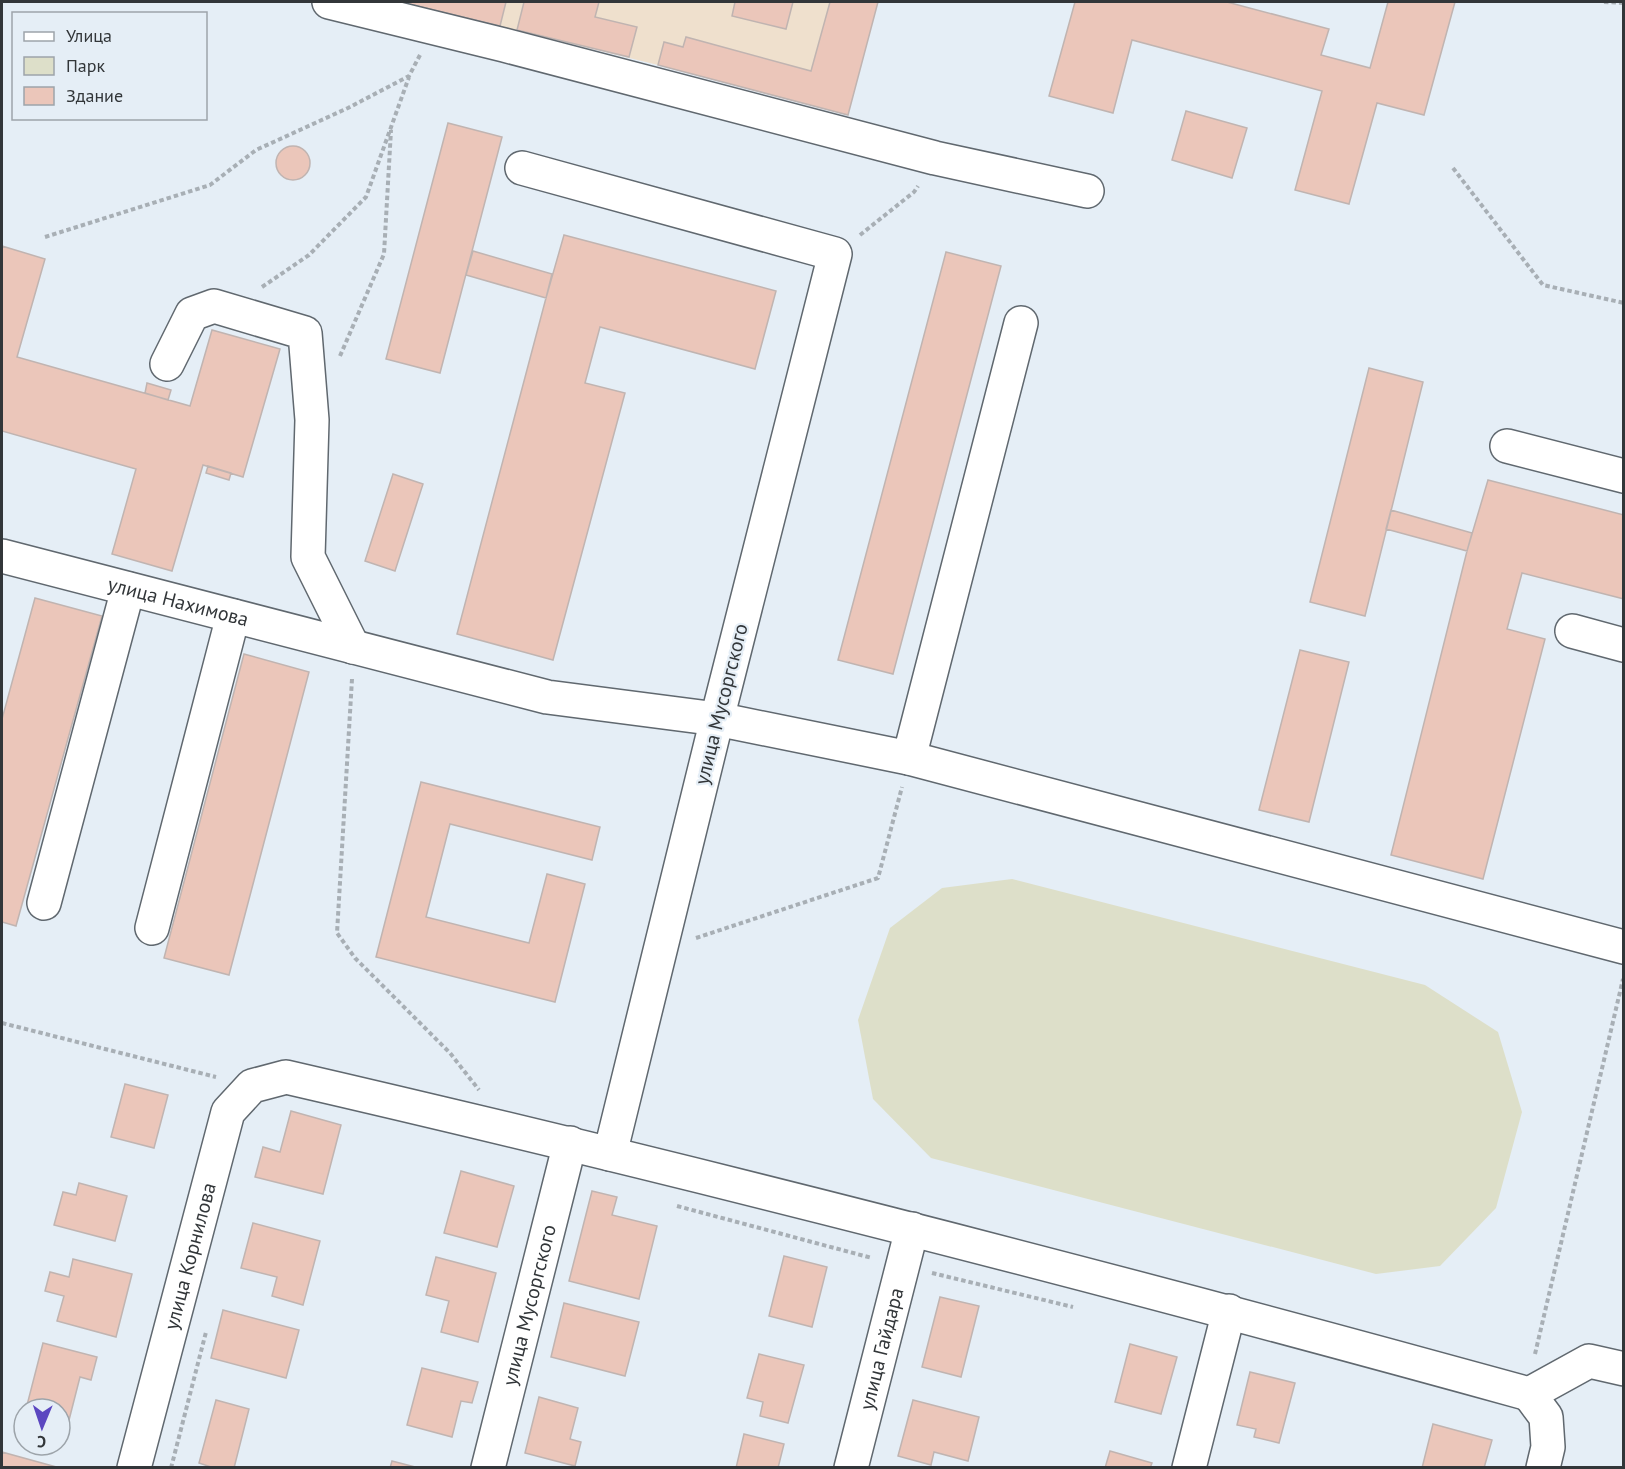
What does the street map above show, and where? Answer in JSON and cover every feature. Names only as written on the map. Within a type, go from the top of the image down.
[{"type":"street","points":[[328,2],[434,27],[506,36],[641,70],[935,158],[1087,191]]},
{"type":"street","points":[[522,168],[835,254]]},
{"type":"street","name":"улица Мусоргского","points":[[610,1154],[835,254]]},
{"type":"street","points":[[167,364],[192,314],[214,306],[305,333],[312,420],[308,557],[353,647]]},
{"type":"street","points":[[909,758],[1020,323]]},
{"type":"street","points":[[1507,446],[1623,476]]},
{"type":"street","name":"улица Нахимова","points":[[2,556],[547,697],[717,719],[909,758],[1623,947]]},
{"type":"street","points":[[44,903],[128,589]]},
{"type":"street","points":[[152,928],[233,616]]},
{"type":"street","points":[[1572,631],[1623,645]]},
{"type":"street","points":[[252,1086],[286,1077],[570,1143],[1229,1311],[1529,1394],[1546,1417],[1548,1447],[1543,1467]]},
{"type":"street","name":"улица Корнилова","points":[[134,1467],[228,1112],[252,1086]]},
{"type":"street","name":"улица Мусоргского","points":[[488,1467],[570,1143]]},
{"type":"street","name":"улица Гайдара","points":[[851,1467],[912,1229]]},
{"type":"street","points":[[1190,1467],[1229,1311]]},
{"type":"street","points":[[1529,1394],[1589,1362],[1623,1369]]},
{"type":"path","points":[[1604,2],[1623,3]]},
{"type":"path","points":[[214,306],[262,287],[309,255],[366,197],[409,76],[434,27]]},
{"type":"path","points":[[45,237],[210,185],[256,150],[348,108],[409,76]]},
{"type":"path","points":[[339,358],[384,254],[392,125]]},
{"type":"path","points":[[835,254],[914,192],[935,158]]},
{"type":"path","points":[[1453,168],[1543,285],[1623,303]]},
{"type":"path","points":[[353,647],[337,933],[355,958],[450,1053],[480,1090]]},
{"type":"path","points":[[661,949],[878,878],[909,758]]},
{"type":"path","points":[[1529,1394],[1538,1340],[1623,975]]},
{"type":"path","points":[[2,1023],[252,1086]]},
{"type":"path","points":[[676,1206],[903,1266],[1073,1307]]},
{"type":"path","points":[[171,1467],[206,1331]]},
{"type":"shaded area","points":[[401,2],[878,2],[848,115],[658,65]]},
{"type":"green space","points":[[1012,879],[1425,985],[1498,1032],[1522,1112],[1496,1208],[1440,1266],[1376,1274],[931,1158],[873,1099],[858,1020],[890,928],[942,888]]},
{"type":"building","points":[[401,2],[506,2],[500,26]]},
{"type":"building","points":[[524,2],[599,2],[595,17],[637,27],[629,57],[517,30]]},
{"type":"building","points":[[735,2],[793,2],[786,29],[732,16]]},
{"type":"building","points":[[830,2],[878,2],[848,115],[658,65],[664,42],[683,47],[686,37],[811,71]]},
{"type":"building","points":[[1075,2],[1227,2],[1329,29],[1321,55],[1370,68],[1388,2],[1455,2],[1424,115],[1377,103],[1349,204],[1295,190],[1322,91],[1132,40],[1113,113],[1049,96]]},
{"type":"building","points":[[1186,111],[1247,128],[1232,178],[1172,160]]},
{"type":"building","points":[[448,123],[502,137],[440,373],[386,359]]},
{"type":"building","points":[[293,146],[305,151],[310,163],[305,175],[293,180],[281,175],[276,163],[281,151]]},
{"type":"building","points":[[564,235],[776,291],[755,369],[600,327],[585,383],[625,393],[553,660],[457,634]]},
{"type":"building","points":[[2,246],[45,259],[17,357],[190,406],[212,330],[280,349],[243,477],[203,465],[172,571],[112,554],[136,469],[2,431]]},
{"type":"building","points":[[473,251],[552,274],[546,298],[466,275]]},
{"type":"building","points":[[946,252],[1001,266],[893,674],[838,660]]},
{"type":"building","points":[[1369,368],[1423,382],[1365,616],[1310,602]]},
{"type":"building","points":[[147,383],[171,390],[168,400],[145,393]]},
{"type":"building","points":[[208,466],[231,473],[229,480],[206,473]]},
{"type":"building","points":[[393,474],[423,484],[395,571],[365,561]]},
{"type":"building","points":[[1488,480],[1624,515],[1624,599],[1522,573],[1507,629],[1545,639],[1483,879],[1391,855],[1467,551]]},
{"type":"building","points":[[1391,510],[1472,533],[1467,551],[1386,529]]},
{"type":"building","points":[[35,598],[102,616],[16,926],[2,922],[2,719]]},
{"type":"building","points":[[1300,650],[1349,662],[1309,822],[1259,810]]},
{"type":"building","points":[[244,654],[309,672],[229,975],[164,958]]},
{"type":"building","points":[[421,782],[600,827],[592,860],[450,824],[426,917],[529,943],[547,874],[585,884],[555,1002],[376,957]]},
{"type":"building","points":[[125,1084],[168,1095],[154,1148],[111,1137]]},
{"type":"building","points":[[291,1111],[341,1125],[323,1194],[255,1177],[263,1147],[280,1152]]},
{"type":"building","points":[[461,1171],[514,1186],[497,1247],[444,1233]]},
{"type":"building","points":[[79,1183],[127,1196],[115,1241],[54,1225],[63,1192],[76,1195]]},
{"type":"building","points":[[592,1191],[617,1197],[612,1215],[657,1226],[639,1299],[569,1281]]},
{"type":"building","points":[[253,1223],[320,1241],[303,1305],[272,1296],[277,1277],[241,1268]]},
{"type":"building","points":[[784,1256],[827,1267],[812,1327],[769,1316]]},
{"type":"building","points":[[436,1257],[496,1273],[478,1342],[441,1332],[449,1301],[426,1295]]},
{"type":"building","points":[[73,1259],[132,1274],[116,1337],[57,1321],[64,1296],[45,1291],[50,1272],[69,1277]]},
{"type":"building","points":[[940,1297],[979,1306],[961,1377],[922,1367]]},
{"type":"building","points":[[564,1303],[639,1322],[625,1376],[551,1357]]},
{"type":"building","points":[[223,1310],[299,1330],[286,1378],[211,1358]]},
{"type":"building","points":[[43,1343],[97,1357],[91,1380],[80,1377],[72,1408],[72,1397],[29,1397]]},
{"type":"building","points":[[1130,1344],[1177,1357],[1161,1414],[1115,1402]]},
{"type":"building","points":[[759,1354],[804,1365],[788,1423],[760,1416],[763,1402],[747,1398]]},
{"type":"building","points":[[422,1368],[478,1382],[472,1403],[461,1401],[452,1437],[407,1425]]},
{"type":"building","points":[[1250,1372],[1295,1383],[1279,1443],[1254,1437],[1256,1429],[1237,1425]]},
{"type":"building","points":[[539,1397],[578,1408],[570,1439],[581,1442],[575,1466],[525,1453]]},
{"type":"building","points":[[216,1400],[249,1409],[234,1468],[214,1468],[199,1463]]},
{"type":"building","points":[[913,1400],[979,1417],[968,1461],[934,1452],[931,1465],[898,1456]]},
{"type":"building","points":[[1433,1424],[1492,1440],[1484,1468],[1422,1468]]},
{"type":"building","points":[[744,1434],[784,1444],[778,1468],[736,1468]]},
{"type":"building","points":[[1110,1451],[1152,1463],[1150,1468],[1105,1468]]},
{"type":"building","points":[[2,1452],[12,1455],[12,1457],[20,1457],[60,1468],[2,1468]]},
{"type":"building","points":[[392,1461],[419,1468],[390,1468]]}]
